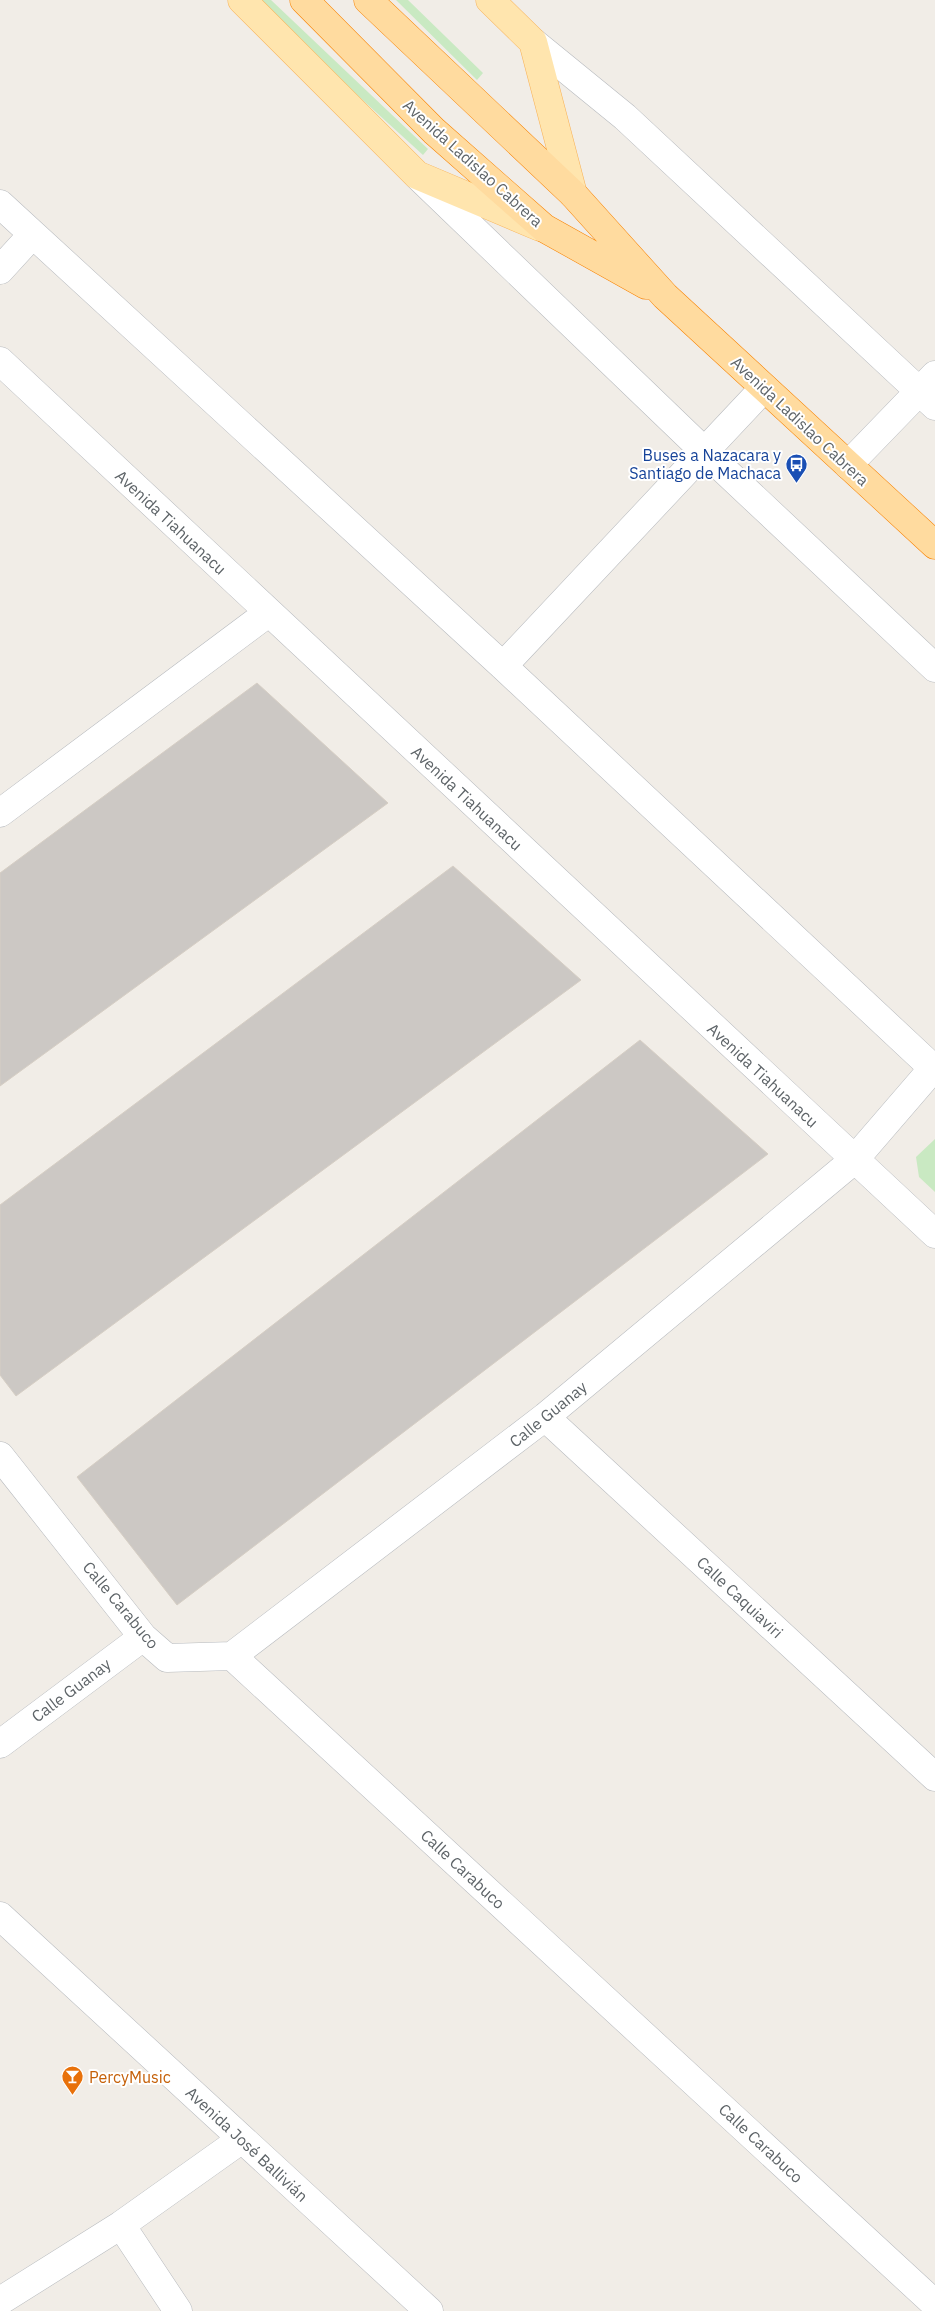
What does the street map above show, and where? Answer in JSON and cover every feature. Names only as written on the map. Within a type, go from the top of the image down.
[{"type":"highway","name":"Avenida Ladislao Cabrera","points":[[304,0],[434,131],[544,228],[665,296]]},
{"type":"highway","name":"Avenida Ladislao Cabrera","points":[[368,0],[573,194],[665,296],[935,545]]},
{"type":"main road","points":[[242,0],[417,175],[544,228]]},
{"type":"main road","points":[[490,0],[533,42],[573,194]]},
{"type":"street","points":[[533,42],[625,117],[930,391],[848,465]]},
{"type":"street","points":[[417,175],[705,452],[935,668]]},
{"type":"street","points":[[0,204],[503,666],[934,1068]]},
{"type":"street","points":[[0,270],[32,235]]},
{"type":"street","name":"Avenida Tiahuanacu","points":[[0,361],[935,1234]]},
{"type":"street","points":[[503,666],[764,388]]},
{"type":"street","points":[[0,813],[268,613]]},
{"type":"street","name":"Calle Guanay","points":[[232,1656],[545,1418],[854,1160],[934,1068]]},
{"type":"street","name":"Calle Caquiaviri","points":[[545,1418],[935,1777]]},
{"type":"street","name":"Calle Carabuco","points":[[0,1456],[143,1637],[167,1658],[232,1656],[935,2304]]},
{"type":"street","name":"Calle Guanay","points":[[0,1744],[143,1637]]},
{"type":"street","name":"Avenida José Ballivián","points":[[5,1929],[242,2139],[429,2311]]},
{"type":"street","points":[[0,2301],[121,2225],[242,2139]]},
{"type":"street","points":[[121,2225],[178,2311]]},
{"type":"green space","points":[[253,0],[271,0],[428,149],[423,155]]},
{"type":"green space","points":[[396,0],[408,0],[483,73],[477,80]]},
{"type":"green space","points":[[935,1139],[935,1192],[919,1177],[916,1157]]},
{"type":"building","points":[[257,683],[388,803],[0,1086],[0,873]]},
{"type":"building","points":[[453,866],[581,980],[16,1396],[0,1375],[0,1205]]},
{"type":"building","points":[[640,1040],[768,1154],[177,1605],[77,1477]]},
{"type":"place","name":"Buses a Nazacara y Santiago de Machaca","points":[[797,483]]},
{"type":"place","name":"PercyMusic","points":[[73,2096]]}]
